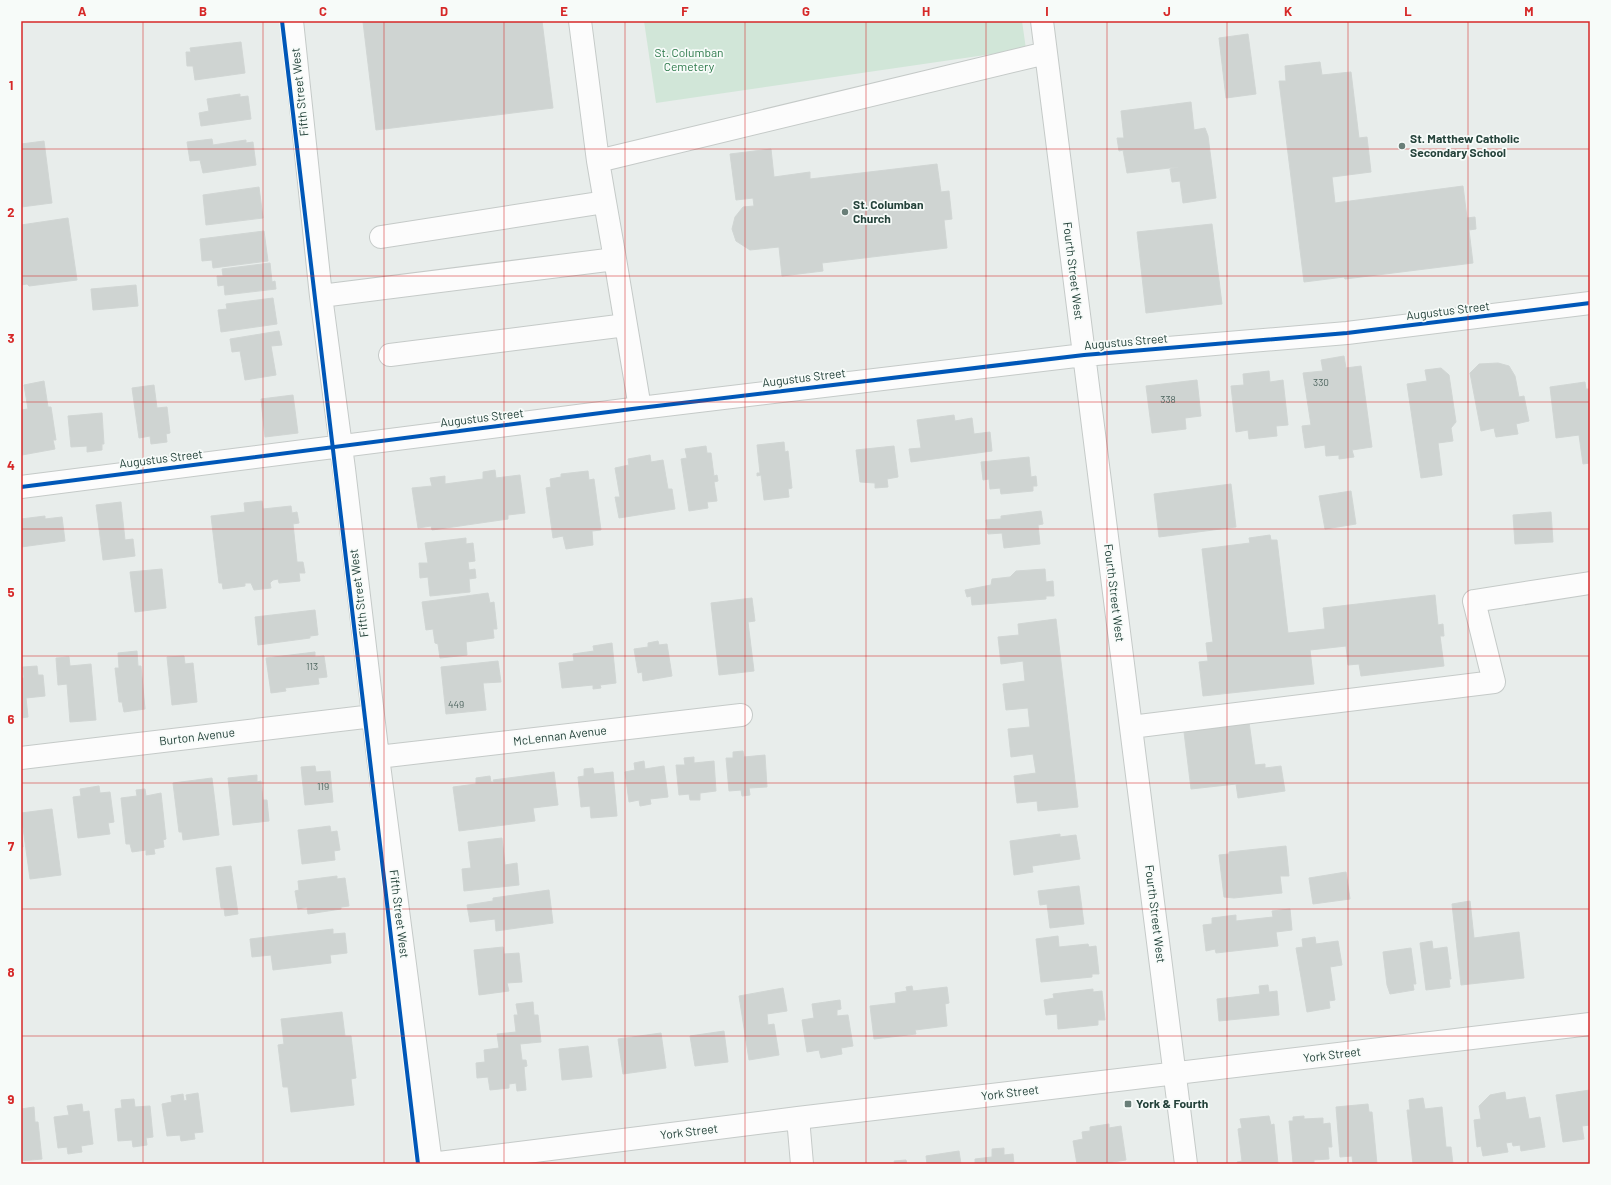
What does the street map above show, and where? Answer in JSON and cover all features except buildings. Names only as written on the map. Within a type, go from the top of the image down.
[{"type":"street","name":"Fifth Street West","points":[[292,21],[321,296],[341,446],[378,757],[431,1164]]},
{"type":"street","points":[[580,21],[598,161],[640,408]]},
{"type":"street","name":"Fourth Street West","points":[[1042,21],[1186,1164]]},
{"type":"street","points":[[598,161],[1046,53]]},
{"type":"street","points":[[382,237],[605,202]]},
{"type":"street","points":[[321,296],[615,260]]},
{"type":"street","name":"Augustus Street","points":[[21,487],[640,408],[1084,355],[1347,333],[1590,303]]},
{"type":"street","points":[[390,355],[626,325]]},
{"type":"street","points":[[1131,727],[1494,682],[1474,600],[1590,583]]},
{"type":"street","name":"McLennan Avenue","points":[[378,757],[742,715]]},
{"type":"street","name":"Burton Avenue","points":[[21,758],[373,716]]},
{"type":"street","name":"York Street","points":[[431,1164],[798,1118],[1590,1024]]},
{"type":"street","points":[[798,1118],[802,1164]]},
{"type":"green space","name":"St. Columban Cemetery","points":[[644,21],[1022,21],[1026,49],[656,103]]},
{"type":"cycle path","points":[[282,21],[418,1164]]},
{"type":"cycle path","points":[[21,487],[640,408],[1084,355],[1347,333],[1590,303]]},
{"type":"place","name":"St. Matthew Catholic Secondary School","points":[[1402,146]]},
{"type":"place","name":"St. Columban Church","points":[[845,212]]},
{"type":"place","name":"York & Fourth","points":[[1128,1104]]}]
